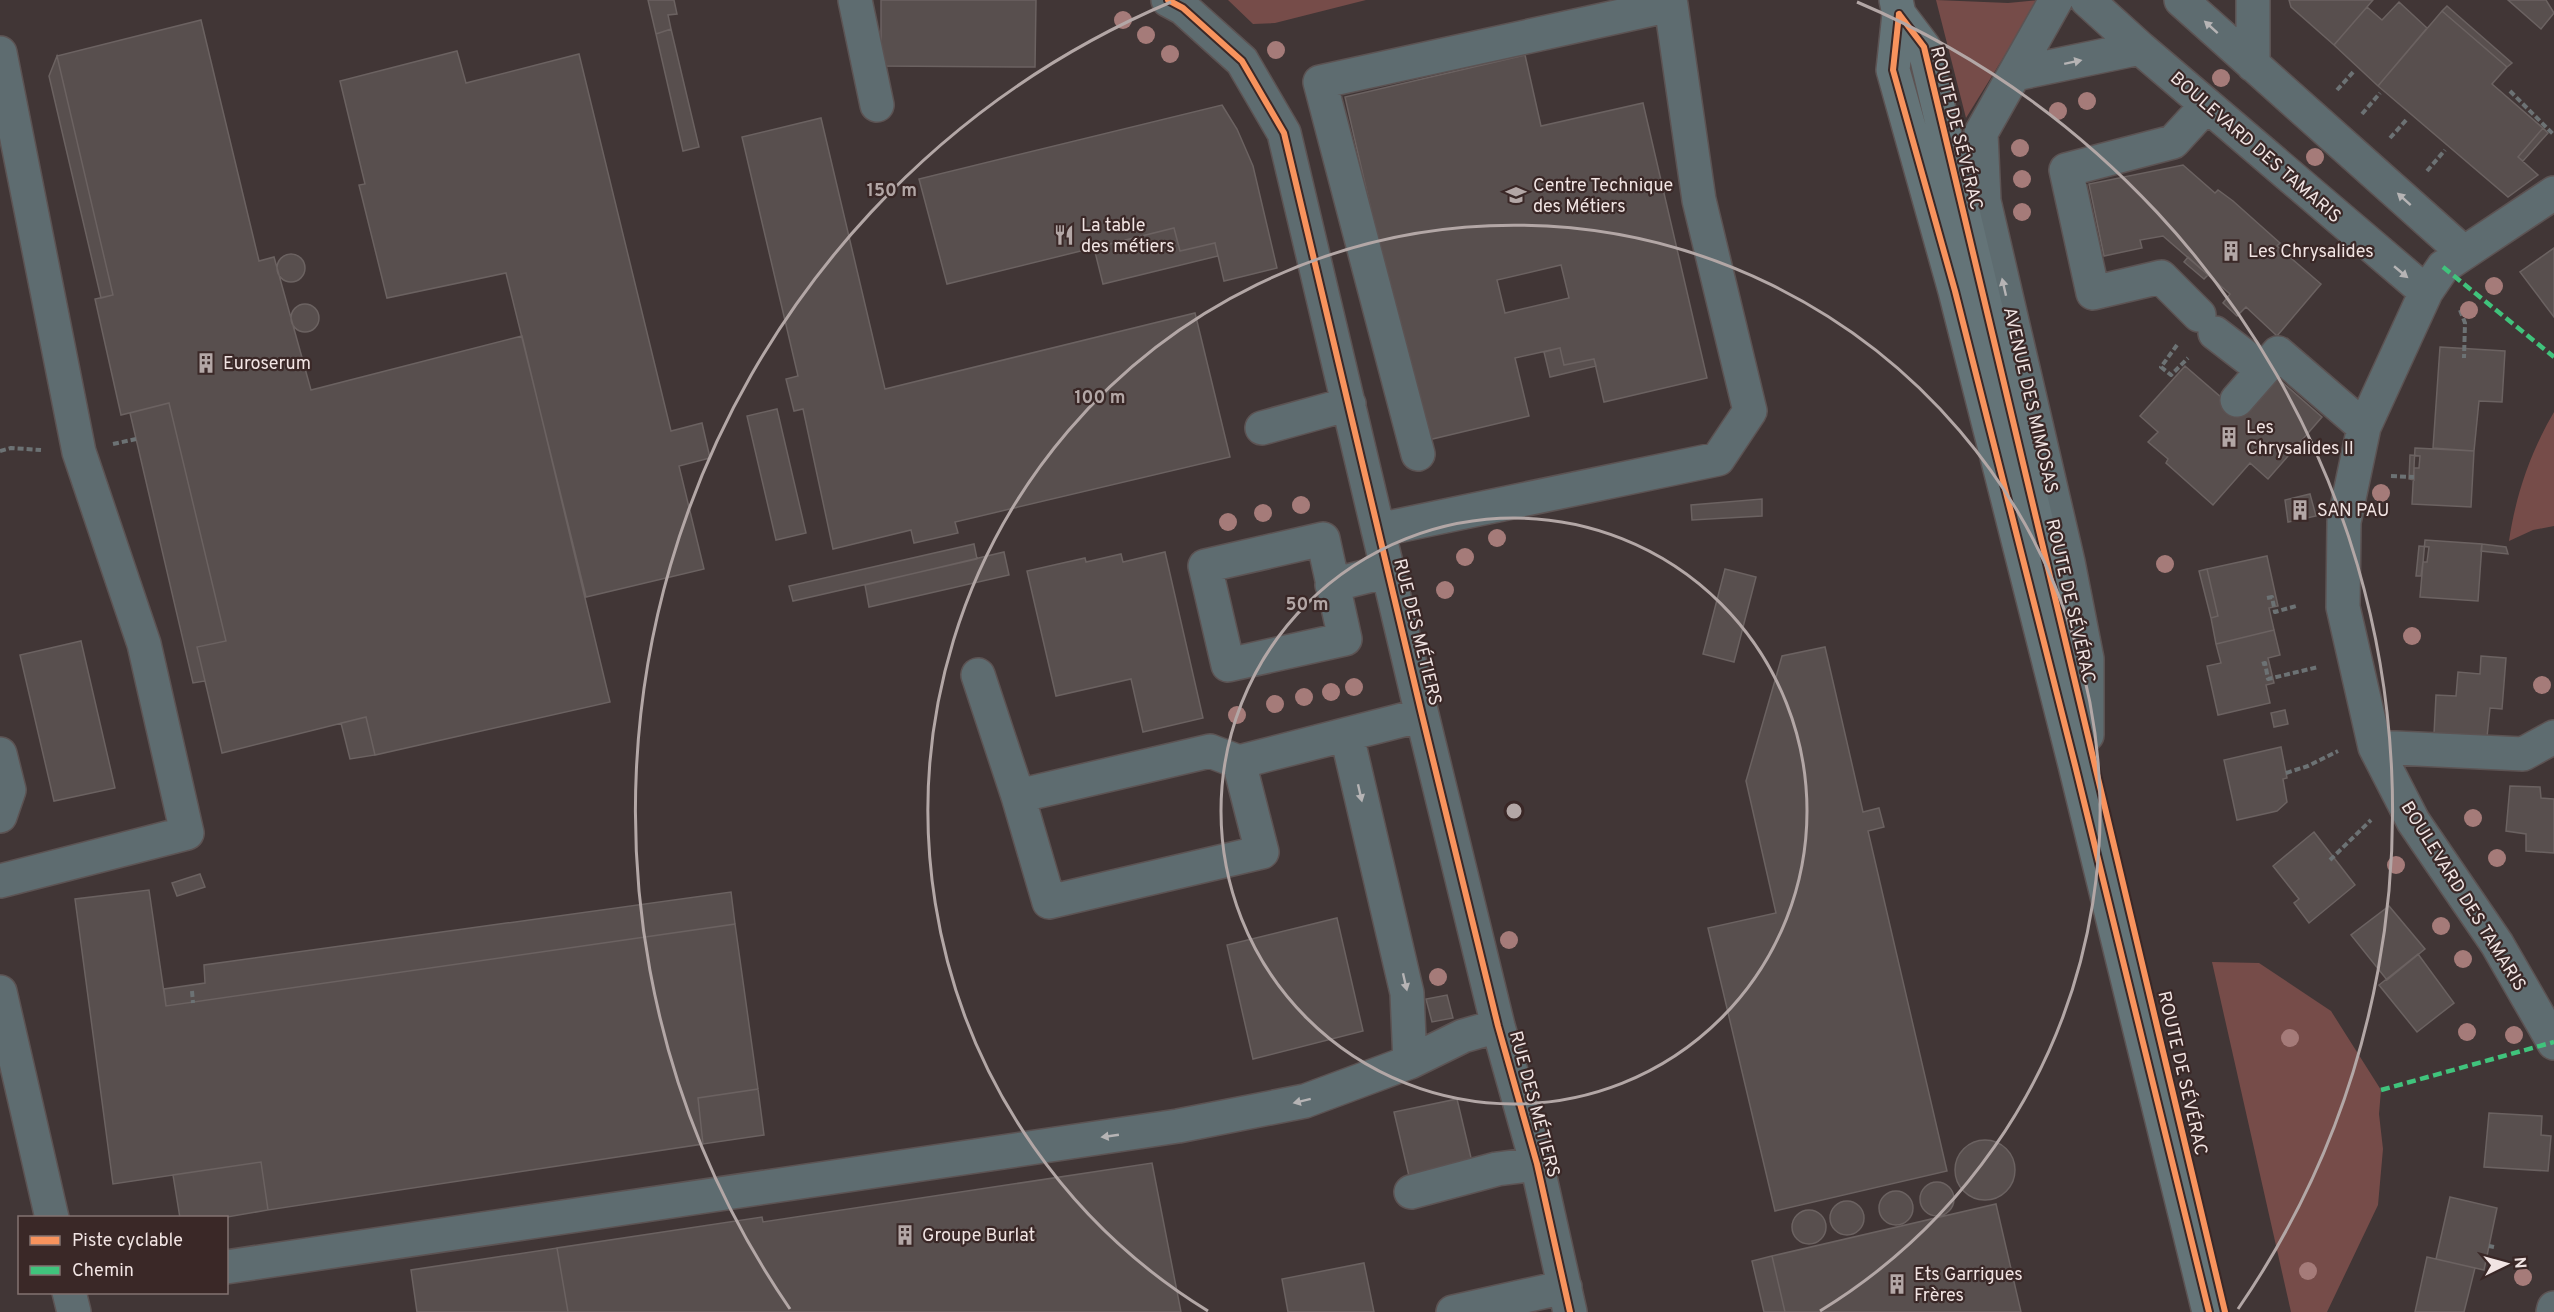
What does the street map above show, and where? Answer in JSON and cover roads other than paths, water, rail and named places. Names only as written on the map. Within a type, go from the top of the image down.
[{"type":"main road","name":"ROUTE DE SÉVÉRAC","points":[[1897,7],[1924,46],[2225,1312]]},
{"type":"main road","name":"ROUTE DE SÉVÉRAC","points":[[1897,7],[1893,70],[1954,291],[2075,765],[2209,1312]]},
{"type":"street","points":[[855,0],[877,105]]},
{"type":"street","name":"RUE DES MÉTIERS","points":[[1168,0],[1183,8],[1242,61],[1284,133],[1422,716],[1498,1026],[1537,1164],[1568,1300]]},
{"type":"street","name":"AVENUE DES MIMOSAS","points":[[2056,0],[1981,134],[1984,201],[2070,573],[2087,659],[2088,735]]},
{"type":"street","name":"BOULEVARD DES TAMARIS","points":[[2087,0],[2426,292]]},
{"type":"street","points":[[2181,0],[2463,252]]},
{"type":"street","points":[[2253,0],[2253,65]]},
{"type":"street","points":[[1378,530],[1718,459],[1750,411],[1699,200],[1671,5],[1320,82],[1418,454]]},
{"type":"street","points":[[2015,74],[2140,48]]},
{"type":"street","points":[[0,53],[79,452],[144,644],[187,833],[0,881]]},
{"type":"street","points":[[2207,105],[2174,142],[2066,170],[2093,293],[2161,277],[2207,324],[2263,370]]},
{"type":"street","name":"BOULEVARD DES TAMARIS","points":[[2554,193],[2443,267],[2426,292],[2364,427],[2344,522],[2343,607],[2376,747],[2413,821],[2497,944],[2554,1043]]},
{"type":"street","points":[[2237,400],[2278,353],[2364,427]]},
{"type":"street","points":[[1262,428],[1349,404]]},
{"type":"street","points":[[1323,539],[1332,585],[1345,639],[1228,665],[1205,566],[1323,539]]},
{"type":"street","points":[[1332,585],[1388,571]]},
{"type":"street","points":[[978,675],[1018,796],[1049,902],[1262,852],[1239,762]]},
{"type":"street","points":[[1018,796],[1210,751],[1239,762],[1422,716]]},
{"type":"street","points":[[1347,736],[1407,993],[1410,1062]]},
{"type":"street","points":[[2376,747],[2523,754],[2554,737]]},
{"type":"street","points":[[0,754],[9,790],[0,816]]},
{"type":"street","points":[[0,992],[52,1216]]},
{"type":"street","points":[[228,1267],[1178,1126],[1305,1101],[1410,1062],[1463,1036],[1498,1026]]},
{"type":"street","points":[[1411,1192],[1497,1169],[1537,1164]]},
{"type":"street","points":[[69,1294],[74,1312]]},
{"type":"street","points":[[1453,1312],[1568,1300]]},
{"type":"place","name":"Centre Technique des Métiers","points":[[1516,195]]},
{"type":"place","name":"La table des métiers","points":[[1064,235]]},
{"type":"place","name":"Les Chrysalides","points":[[2231,251]]},
{"type":"place","name":"Euroserum","points":[[206,363]]},
{"type":"place","name":"Les Chrysalides II","points":[[2229,437]]},
{"type":"place","name":"SAN PAU","points":[[2300,510]]},
{"type":"place","name":"Groupe Burlat","points":[[905,1235]]},
{"type":"place","name":"Ets Garrigues Frères","points":[[1897,1284]]}]
